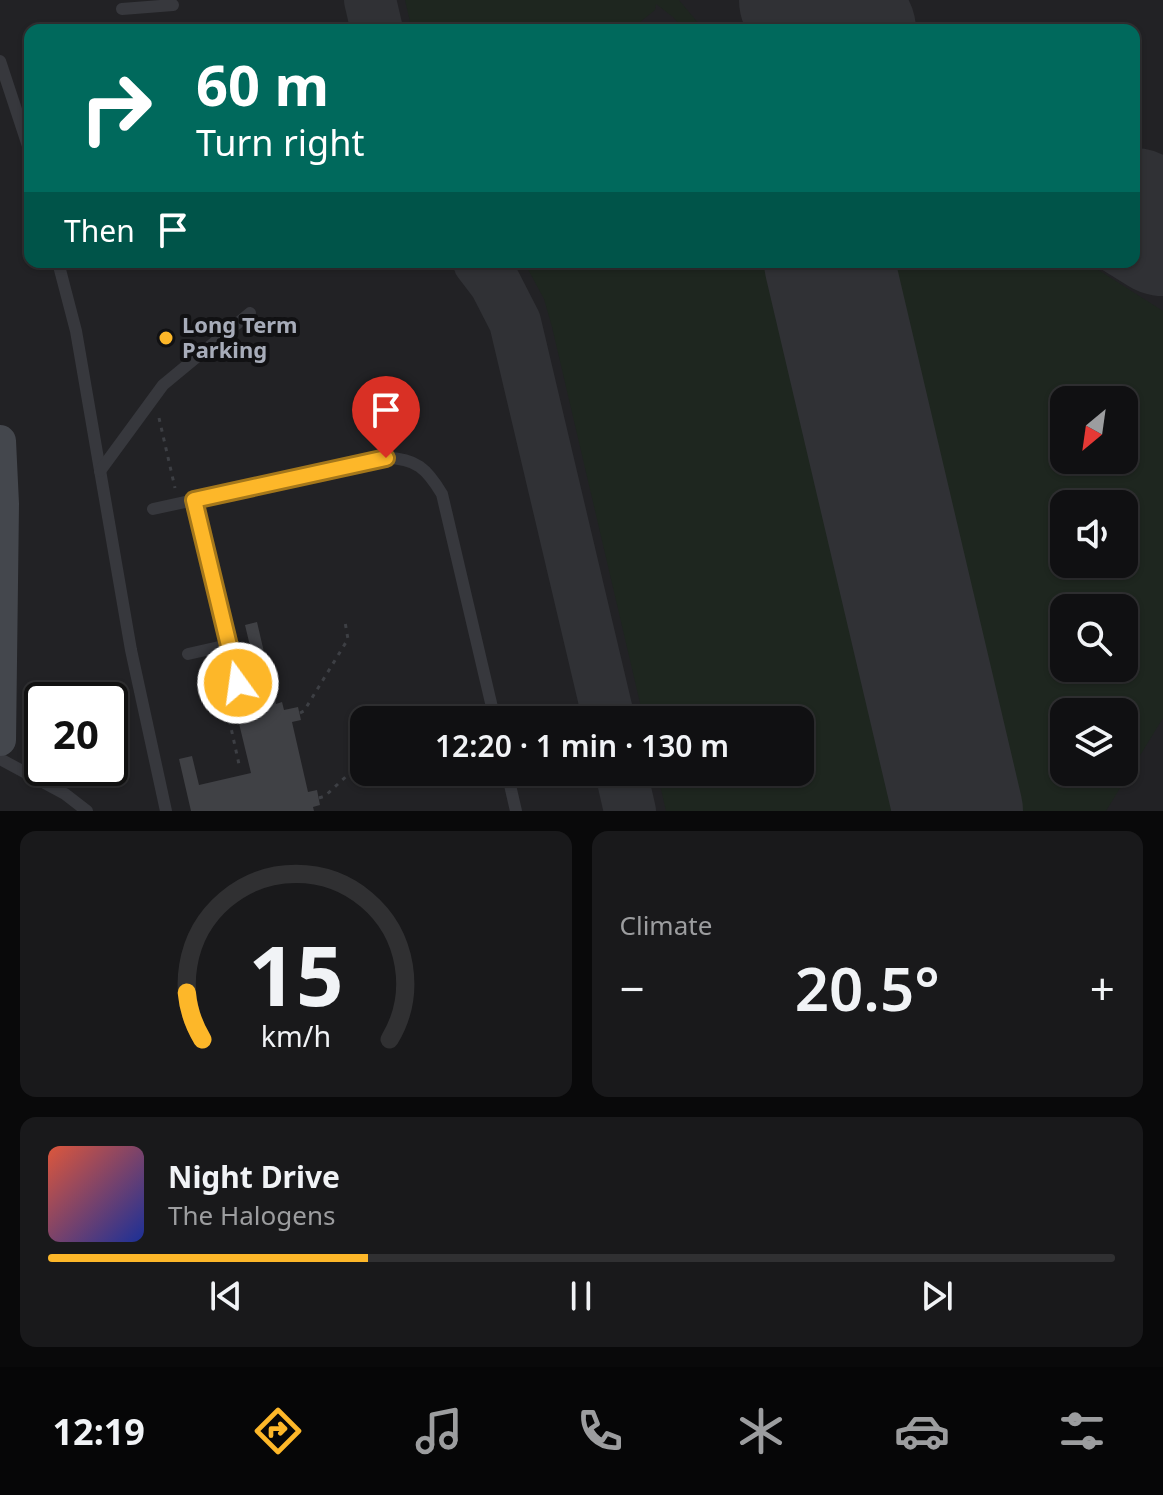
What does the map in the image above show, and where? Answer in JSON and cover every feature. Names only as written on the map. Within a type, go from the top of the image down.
[{"type":"main road","points":[[0,441],[3,504],[0,740]]},
{"type":"main road","points":[[0,602],[1,595]]},
{"type":"lane","points":[[122,9],[173,5]]},
{"type":"lane","points":[[0,61],[24,134]]},
{"type":"lane","points":[[60,268],[76,331],[131,650],[166,811]]},
{"type":"lane","points":[[100,471],[163,385],[250,313]]},
{"type":"lane","points":[[153,509],[386,458],[400,458],[421,466],[431,475],[442,494],[492,706]]},
{"type":"lane","points":[[194,500],[238,683]]},
{"type":"lane","points":[[188,654],[228,645]]},
{"type":"lane","points":[[0,759],[65,794],[87,811]]},
{"type":"lane","points":[[510,786],[516,811]]},
{"type":"path","points":[[158,413],[175,488]]},
{"type":"path","points":[[300,713],[348,639],[345,622]]},
{"type":"path","points":[[220,678],[240,769]]},
{"type":"path","points":[[319,798],[350,773]]},
{"type":"shaded area","points":[[0,0],[1163,0],[1163,811],[0,811]]},
{"type":"shaded area","points":[[405,0],[679,0],[699,24],[679,24],[656,4],[655,10],[638,24],[411,24]]},
{"type":"shaded area","points":[[527,268],[782,268],[910,811],[666,811],[660,786],[814,786],[814,706],[641,706],[544,299]]},
{"type":"shaded area","points":[[874,268],[1095,268],[1163,311],[1163,718],[1138,759],[1138,698],[1050,698],[1050,786],[1121,786],[1106,811],[1001,811]]},
{"type":"building","points":[[257,622],[276,704],[282,702],[284,710],[298,707],[301,720],[292,722],[308,792],[317,790],[320,805],[313,807],[314,811],[191,811],[179,759],[192,756],[199,785],[251,773],[236,711],[264,705],[245,625]]},
{"type":"taxiway","points":[[370,0],[376,24]]},
{"type":"taxiway","points":[[484,268],[515,322],[606,706]]},
{"type":"taxiway","points":[[624,786],[630,811]]},
{"type":"runway","points":[[804,0],[842,24]]},
{"type":"runway","points":[[1140,217],[1163,231]]},
{"type":"runway","points":[[830,268],[958,811]]},
{"type":"place","name":"Long Term Parking","points":[[166,338]]},
{"type":"route","points":[[238,683],[194,500],[386,458]]}]
